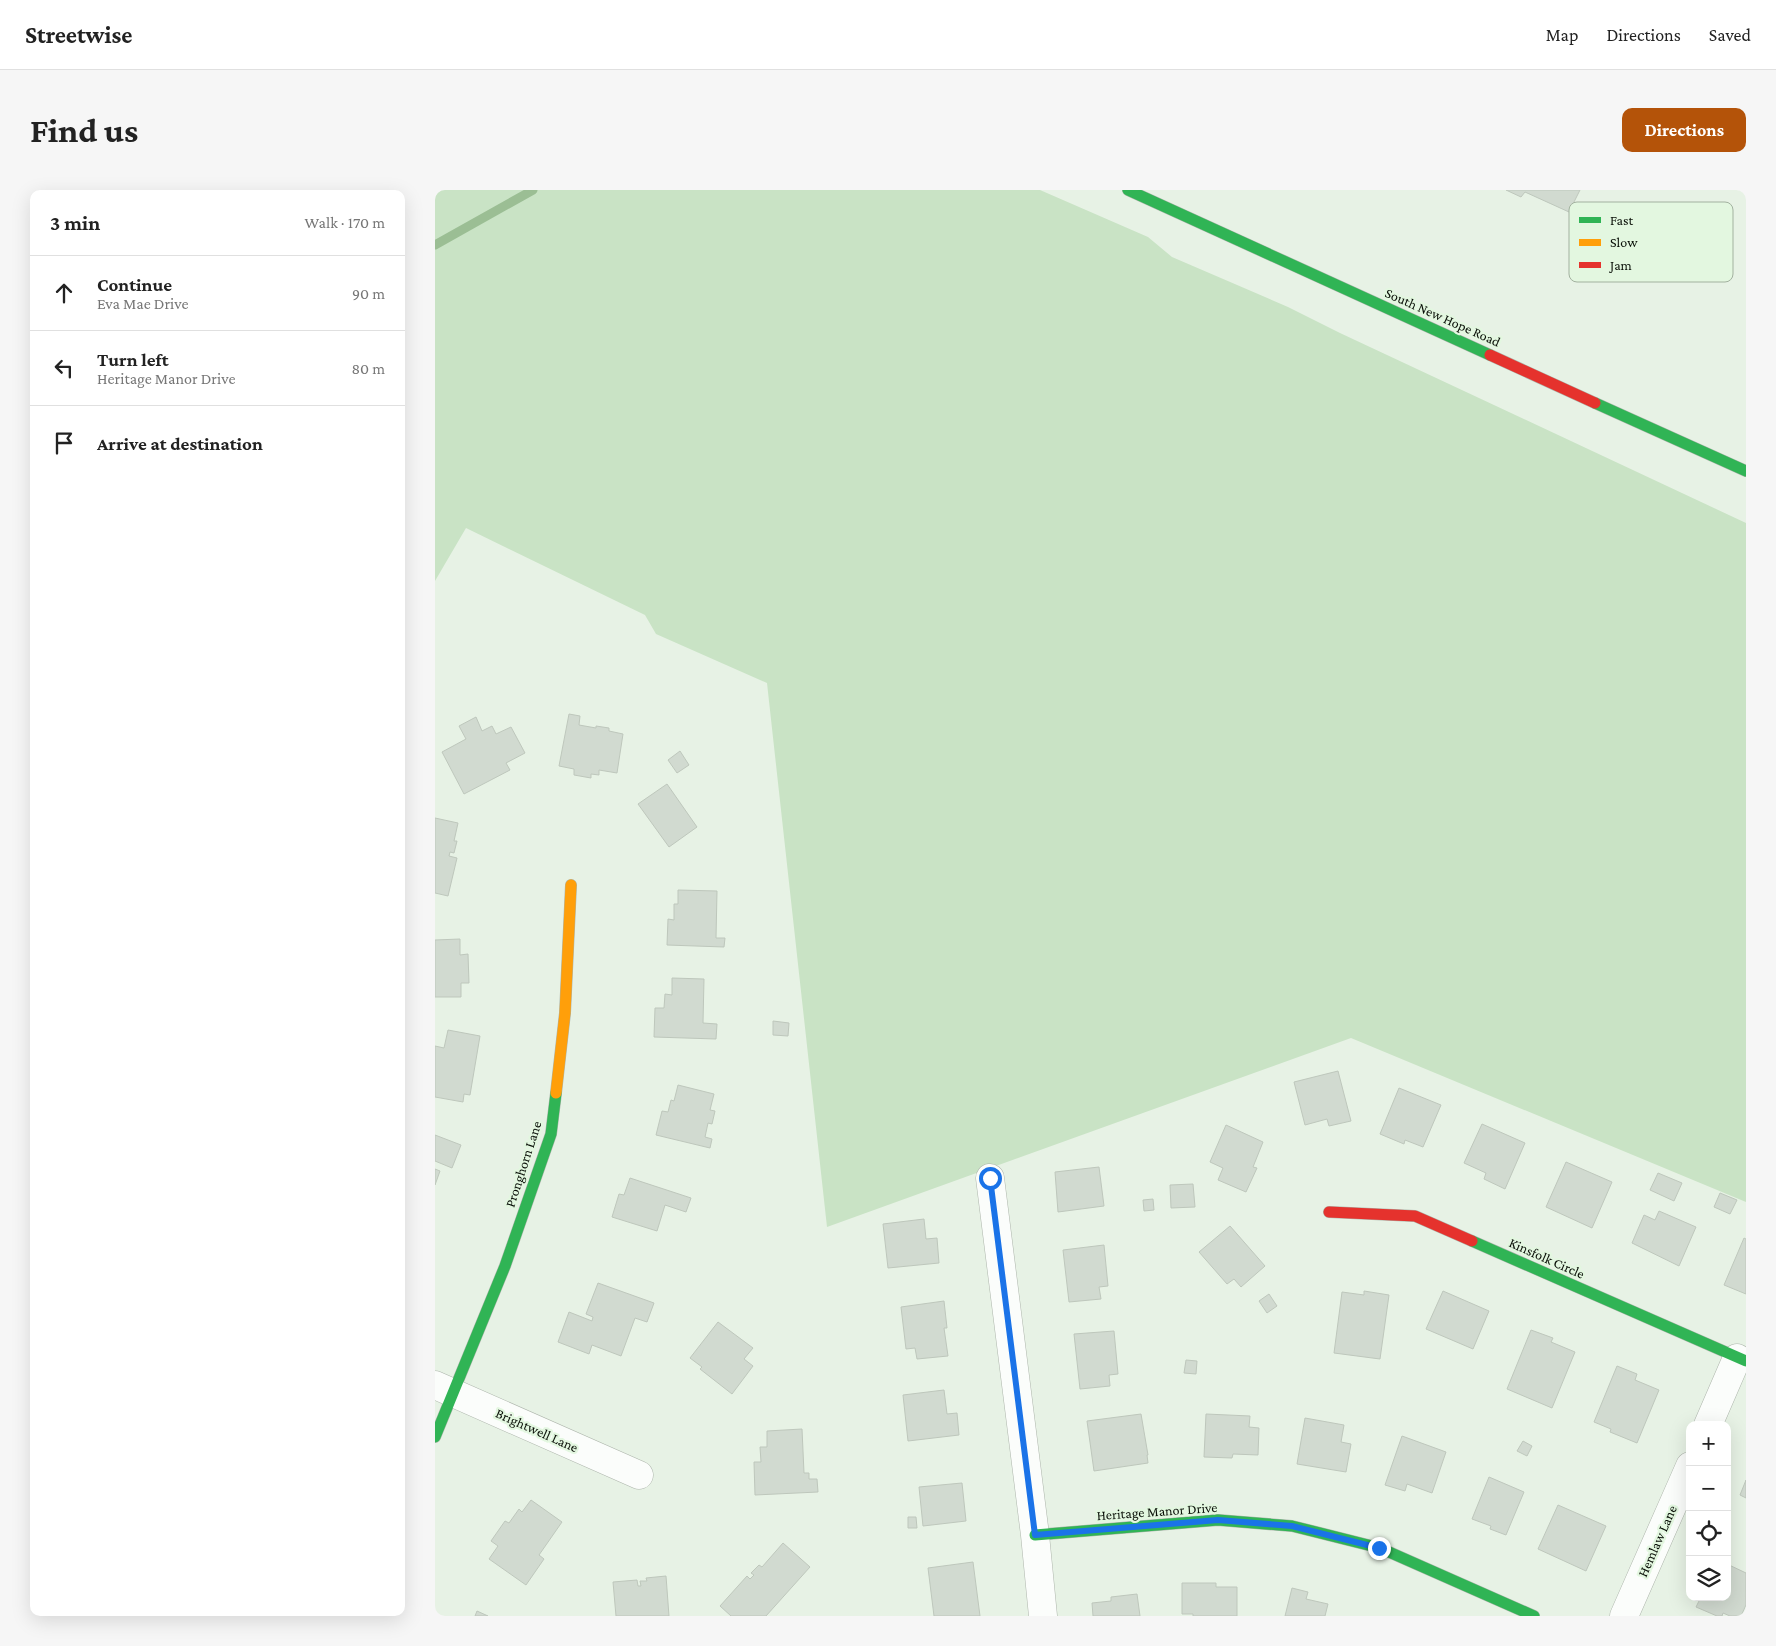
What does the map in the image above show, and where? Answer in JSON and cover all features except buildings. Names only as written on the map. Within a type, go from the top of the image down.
[{"type":"street","name":"South New Hope Road","points":[[1128,190],[1746,472]]},
{"type":"street","name":"Pronghorn Lane","points":[[435,1437],[444,1389],[505,1266],[551,1134],[565,1012],[571,885]]},
{"type":"street","points":[[990,1178],[1035,1535],[1043,1616]]},
{"type":"street","name":"Kinsfolk Circle","points":[[1329,1212],[1415,1216],[1742,1359]]},
{"type":"street","points":[[1710,1421],[1742,1359]]},
{"type":"street","name":"Brightwell Lane","points":[[444,1389],[639,1475]]},
{"type":"street","name":"Hemlaw Lane","points":[[1624,1616],[1686,1475]]},
{"type":"street","name":"Heritage Manor Drive","points":[[1035,1535],[1218,1520],[1292,1526],[1379,1548],[1534,1616]]},
{"type":"green space","points":[[435,190],[1040,190],[1148,237],[1172,257],[1288,307],[1746,523],[1746,1202],[1351,1038],[827,1227],[767,683],[656,634],[645,615],[466,528],[435,581]]},
{"type":"waterway","points":[[435,245],[533,190]]},
{"type":"traffic: fast","points":[[1128,190],[1490,355]]},
{"type":"traffic: fast","points":[[1595,403],[1746,471]]},
{"type":"traffic: fast","points":[[435,1437],[505,1266],[551,1134],[556,1093]]},
{"type":"traffic: fast","points":[[1472,1241],[1746,1361]]},
{"type":"traffic: fast","points":[[1035,1535],[1218,1520],[1292,1526],[1380,1548],[1534,1616]]},
{"type":"traffic: slow","points":[[556,1093],[565,1013],[571,885]]},
{"type":"traffic: jam","points":[[1490,355],[1595,403]]},
{"type":"traffic: jam","points":[[1329,1212],[1415,1216],[1472,1241]]},
{"type":"route","points":[[990,1178],[1035,1535],[1218,1520],[1292,1526],[1379,1548]]}]
